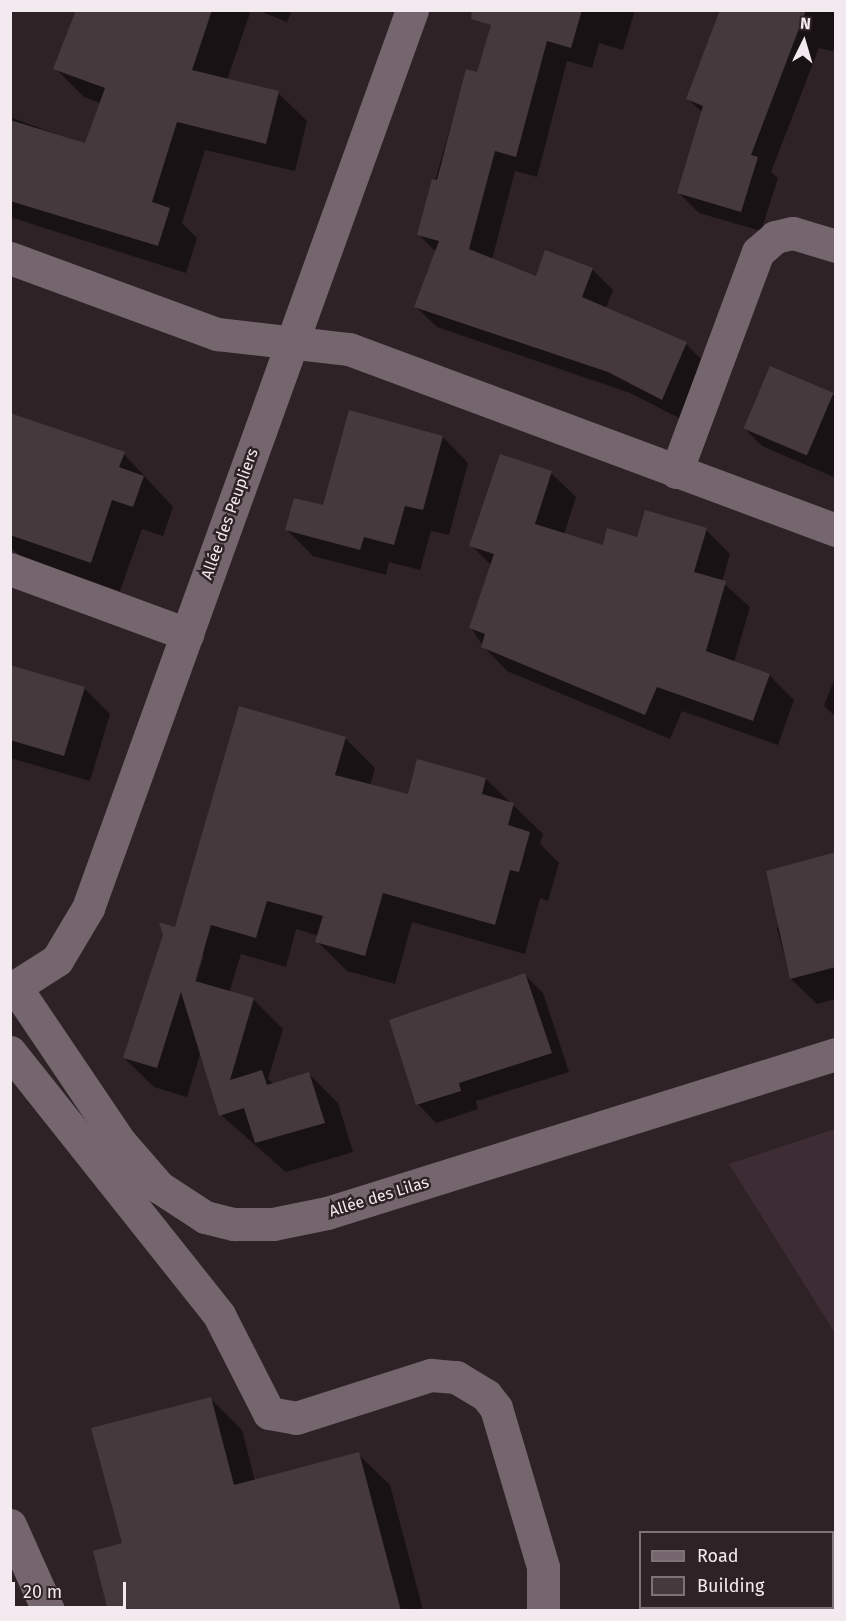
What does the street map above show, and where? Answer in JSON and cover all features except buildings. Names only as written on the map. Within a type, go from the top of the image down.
[{"type":"street","name":"Allée des Peupliers","points":[[13,988],[57,960],[88,908],[412,10]]},
{"type":"street","points":[[676,472],[758,252],[775,237],[793,233],[836,246]]},
{"type":"street","points":[[10,258],[217,334],[246,341],[292,340],[349,349],[836,530]]},
{"type":"street","points":[[10,569],[187,634]]},
{"type":"street","name":"Allée des Lilas","points":[[13,988],[120,1142],[159,1187],[205,1217],[234,1224],[273,1224],[327,1213],[836,1054]]},
{"type":"street","points":[[10,1052],[219,1315],[269,1413],[296,1418],[431,1375],[456,1377],[486,1395],[496,1408],[543,1567],[543,1611]]},
{"type":"street","points":[[10,1525],[48,1611]]},
{"type":"shaded area","points":[[836,1129],[835,1333],[729,1164]]}]
